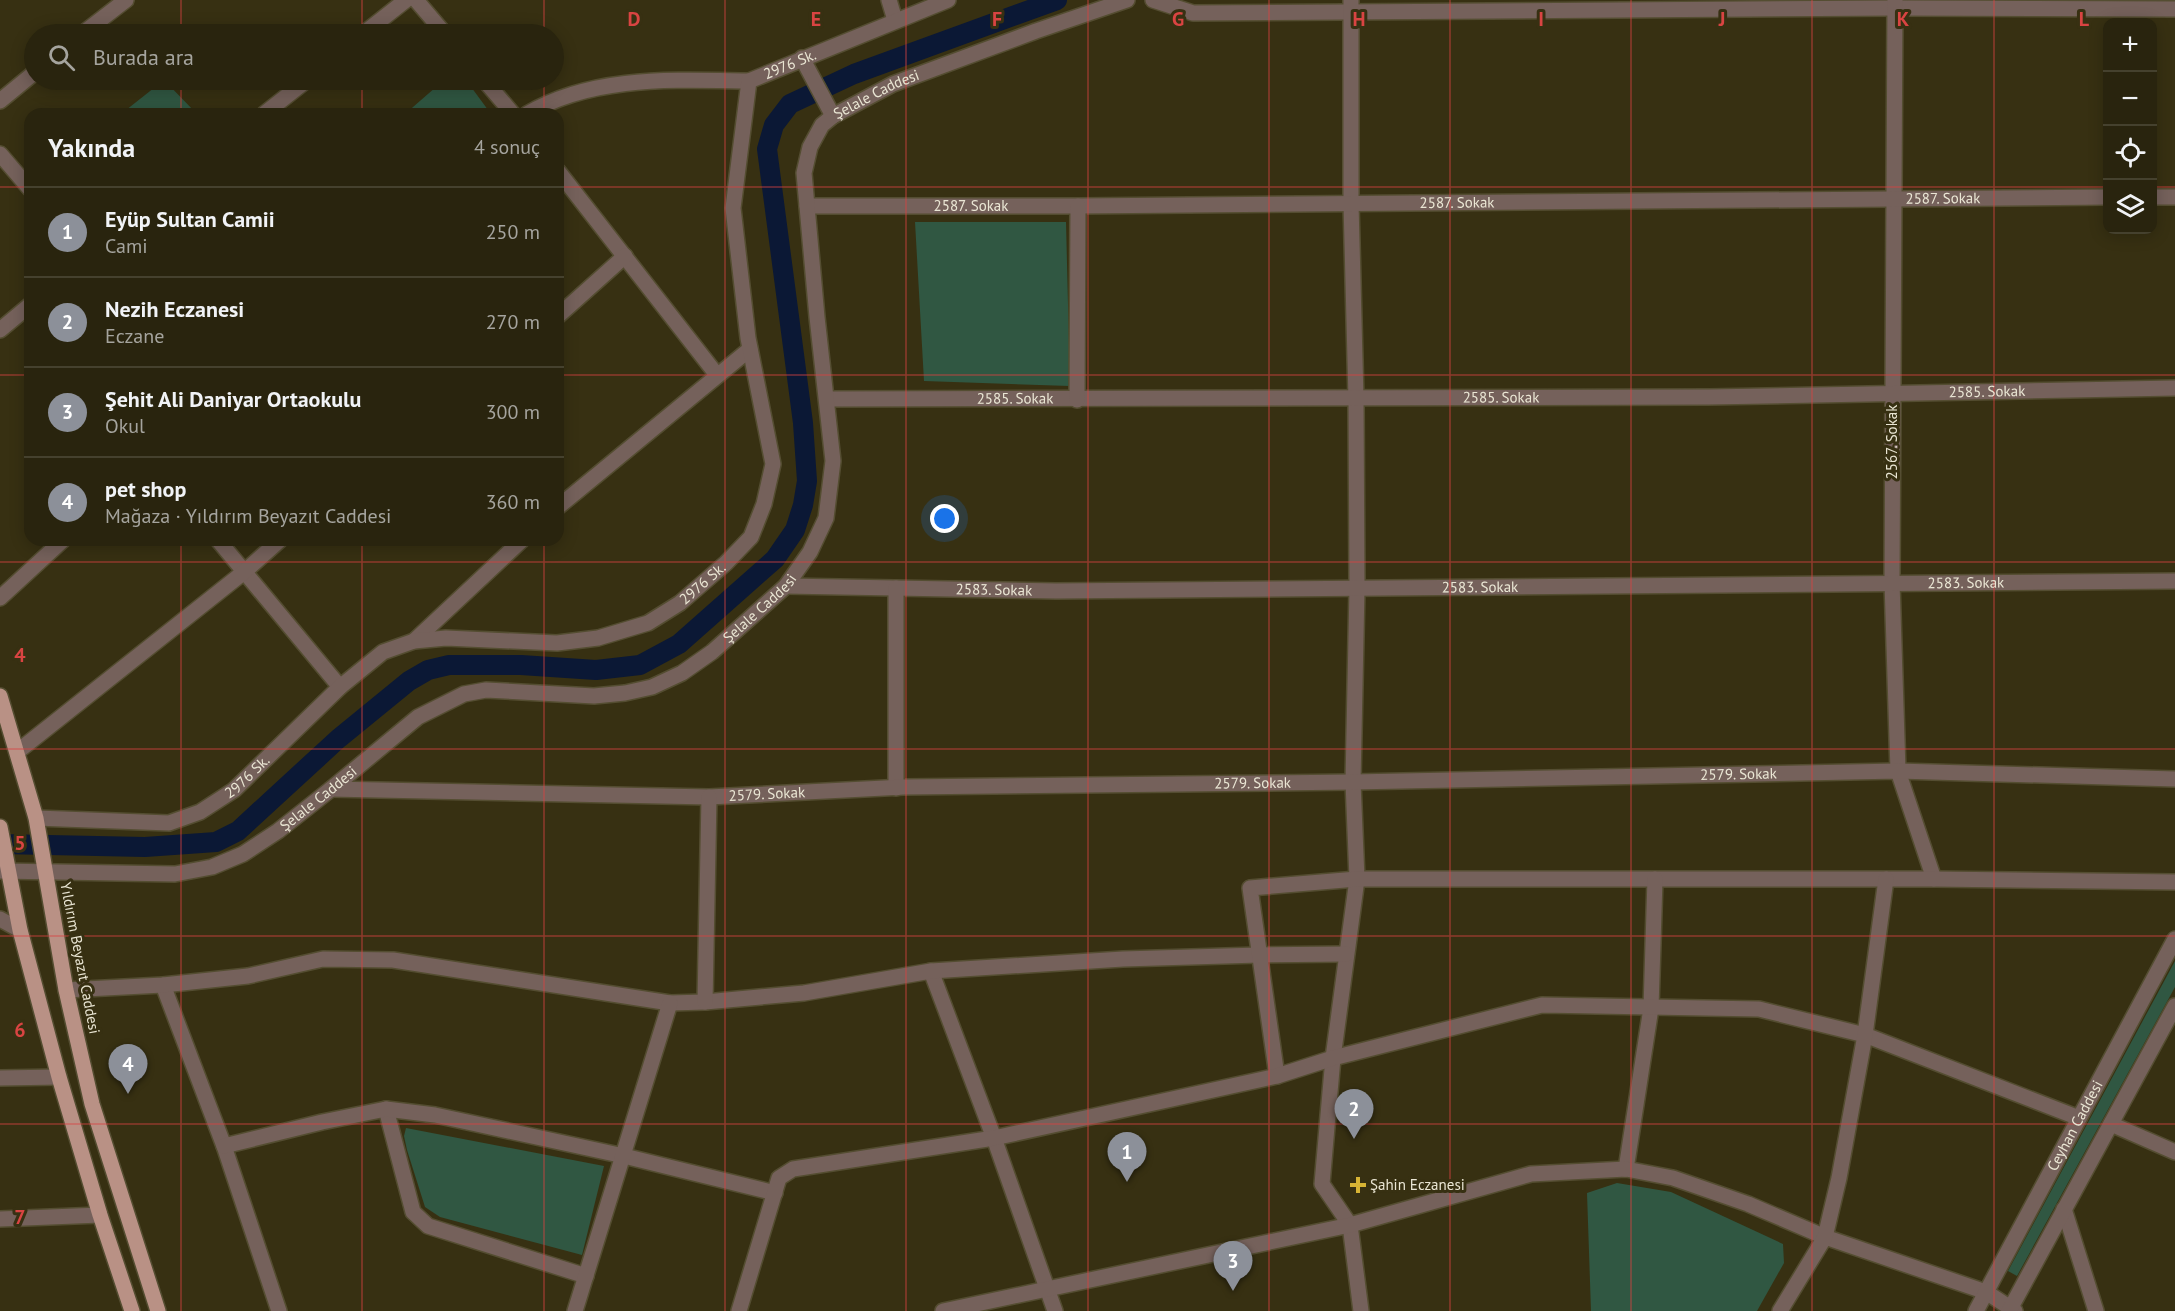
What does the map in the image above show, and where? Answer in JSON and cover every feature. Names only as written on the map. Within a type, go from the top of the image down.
[{"type":"main road","name":"Yıldırım Beyazıt Caddesi","points":[[0,696],[36,818],[66,990],[93,1104],[158,1311]]},
{"type":"main road","points":[[0,827],[5,871],[59,1077],[100,1215],[132,1311]]},
{"type":"street","points":[[95,24],[126,0]]},
{"type":"street","points":[[376,24],[406,0]]},
{"type":"street","points":[[416,0],[436,24]]},
{"type":"street","points":[[889,0],[895,20]]},
{"type":"street","name":"2976 Sk.","points":[[36,818],[169,823],[200,812],[234,790],[340,687],[383,652],[414,641],[446,638],[557,643],[598,638],[648,623],[680,603],[726,563],[751,537],[764,504],[773,464],[750,349],[733,208],[749,81],[805,65],[895,20],[948,0]]},
{"type":"street","name":"Şelale Caddesi","points":[[5,871],[175,874],[212,867],[243,854],[278,831],[418,717],[464,694],[486,690],[594,696],[625,693],[652,687],[682,673],[712,652],[786,586],[810,552],[826,518],[833,461],[804,173],[810,147],[822,125],[833,116],[893,84],[1128,0]]},
{"type":"street","points":[[1153,0],[1193,13],[1351,6],[1895,4],[2175,9]]},
{"type":"street","name":"2567. Sokak","points":[[1895,4],[1892,582],[1898,771],[1934,879]]},
{"type":"street","points":[[1351,6],[1351,203],[1356,399],[1357,588],[1353,782],[1357,879],[1333,1058],[1322,1184],[1350,1225],[1361,1311]]},
{"type":"street","points":[[805,65],[833,116]]},
{"type":"street","points":[[537,108],[598,87],[658,80],[749,81]]},
{"type":"street","points":[[0,101],[24,81]]},
{"type":"street","points":[[272,108],[294,90]]},
{"type":"street","points":[[493,90],[508,108]]},
{"type":"street","points":[[0,154],[24,182]]},
{"type":"street","points":[[564,179],[717,375]]},
{"type":"street","name":"2587. Sokak","points":[[807,206],[1078,206],[2103,197]]},
{"type":"street","points":[[2157,197],[2175,197]]},
{"type":"street","points":[[1077,400],[1078,206]]},
{"type":"street","points":[[564,311],[625,256]]},
{"type":"street","points":[[0,330],[24,310]]},
{"type":"street","points":[[564,502],[750,349]]},
{"type":"street","name":"2585. Sokak","points":[[827,399],[1697,397],[2175,388]]},
{"type":"street","points":[[0,598],[56,546]]},
{"type":"street","points":[[223,546],[340,687]]},
{"type":"street","points":[[17,752],[244,572],[273,546]]},
{"type":"street","points":[[414,641],[516,546]]},
{"type":"street","name":"2583. Sokak","points":[[786,586],[1056,591],[2175,581]]},
{"type":"street","points":[[896,588],[896,788]]},
{"type":"street","name":"2579. Sokak","points":[[331,789],[708,797],[896,788],[1898,771],[2175,779]]},
{"type":"street","points":[[705,1002],[708,797]]},
{"type":"street","points":[[1278,1076],[1250,888],[1357,879],[1934,879],[2175,882]]},
{"type":"street","points":[[1626,1169],[1651,1008],[1655,879]]},
{"type":"street","points":[[1780,1311],[1825,1237],[1839,1178],[1865,1035],[1886,879]]},
{"type":"street","points":[[0,919],[20,930]]},
{"type":"street","points":[[0,930],[20,930]]},
{"type":"street","name":"Ceyhan Caddesi","points":[[1976,1311],[2175,939]]},
{"type":"street","points":[[66,990],[163,985],[248,976],[323,959],[393,960],[670,1003],[804,993],[930,971],[1123,959],[1346,954]]},
{"type":"street","points":[[930,971],[994,1138],[1054,1311]]},
{"type":"street","points":[[163,985],[224,1146],[279,1311]]},
{"type":"street","points":[[575,1311],[670,1003]]},
{"type":"street","points":[[739,1311],[779,1178],[793,1168],[994,1138],[1278,1076],[1333,1058],[1542,1005],[1759,1010],[1865,1035],[2079,1118]]},
{"type":"street","name":"Ceyhan Caddesi","points":[[2011,1310],[2175,1006]]},
{"type":"street","points":[[0,1078],[59,1077]]},
{"type":"street","points":[[224,1146],[386,1109],[435,1115],[624,1156],[775,1193]]},
{"type":"street","points":[[386,1109],[413,1212],[428,1226],[586,1275]]},
{"type":"street","points":[[2111,1124],[2175,1152]]},
{"type":"street","points":[[943,1311],[1350,1225],[1531,1174],[1626,1169],[1673,1178],[1727,1196],[1825,1237],[1986,1292],[2011,1310]]},
{"type":"street","points":[[2064,1209],[2096,1311]]},
{"type":"street","points":[[0,1219],[100,1215]]},
{"type":"green space","points":[[151,90],[174,90],[191,108],[129,108]]},
{"type":"green space","points":[[433,90],[473,90],[487,108],[412,108]]},
{"type":"green space","points":[[915,222],[1066,222],[1070,386],[924,381]]},
{"type":"green space","points":[[2175,961],[2175,987],[2017,1276],[2008,1271]]},
{"type":"green space","points":[[406,1128],[604,1166],[582,1255],[440,1217],[425,1207],[407,1150],[404,1136]]},
{"type":"green space","points":[[1617,1183],[1671,1192],[1783,1244],[1784,1263],[1757,1311],[1591,1311],[1587,1193]]},
{"type":"waterway","points":[[0,844],[145,847],[216,842],[238,831],[338,739],[409,681],[428,670],[449,665],[521,665],[596,670],[640,665],[679,644],[775,559],[795,530],[803,505],[807,481],[803,423],[767,149],[774,125],[790,104],[854,74],[1057,0]]},
{"type":"place","name":"pet shop","points":[[128,1094]]},
{"type":"place","name":"Nezih Eczanesi","points":[[1354,1139]]},
{"type":"place","name":"Eyüp Sultan Camii","points":[[1127,1182]]},
{"type":"place","name":"Şahin Eczanesi","points":[[1358,1185]]},
{"type":"place","name":"Şehit Ali Daniyar Ortaokulu","points":[[1233,1291]]}]
